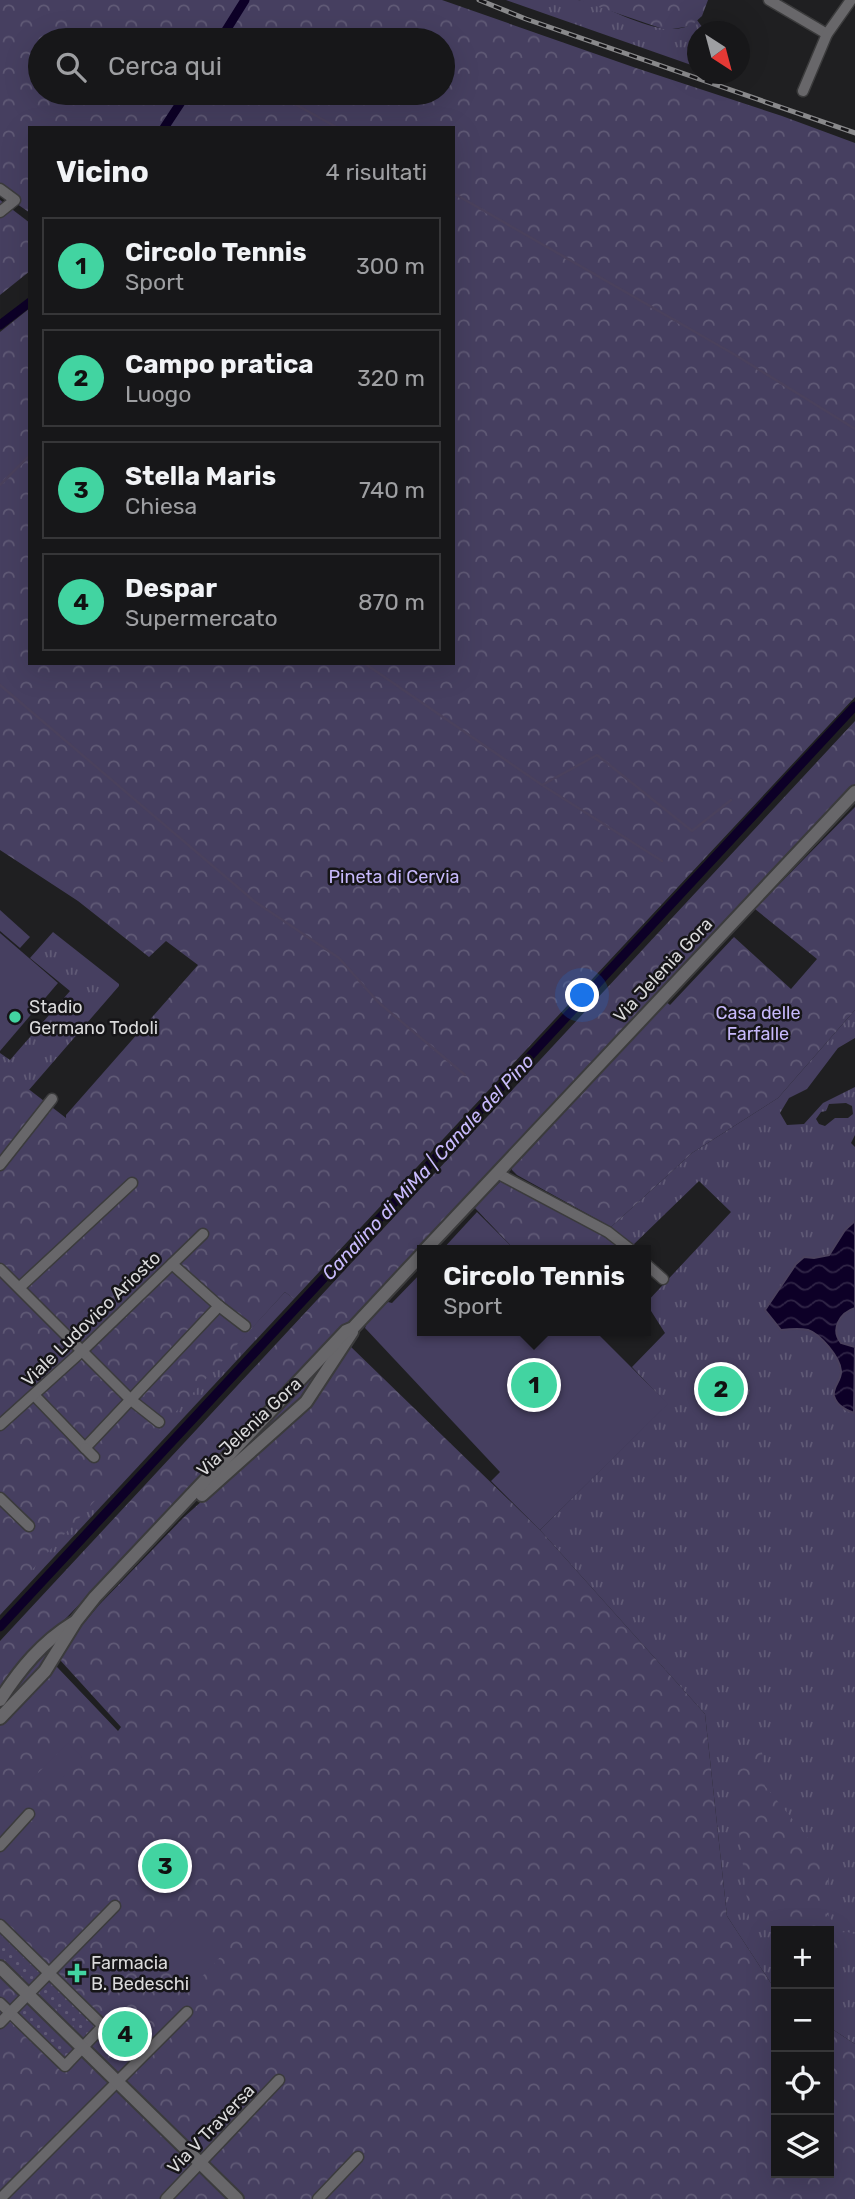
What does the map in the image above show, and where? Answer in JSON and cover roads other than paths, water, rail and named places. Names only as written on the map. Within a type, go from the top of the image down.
[{"type":"street","points":[[769,0],[827,34]]},
{"type":"street","points":[[803,91],[827,34],[851,0]]},
{"type":"street","points":[[0,189],[15,200],[0,212]]},
{"type":"street","name":"Via Jelenia Gora","points":[[430,1245],[855,792]]},
{"type":"street","points":[[0,1165],[52,1099]]},
{"type":"street","points":[[497,1173],[608,1232],[625,1245]]},
{"type":"street","points":[[20,1287],[132,1183]]},
{"type":"street","name":"Viale Ludovico Ariosto","points":[[0,1425],[82,1352],[203,1234]]},
{"type":"street","name":"Via Jelenia Gora","points":[[0,1718],[45,1671],[76,1620],[95,1597],[417,1259]]},
{"type":"street","points":[[172,1264],[245,1326]]},
{"type":"street","points":[[651,1268],[663,1279]]},
{"type":"street","points":[[0,1269],[131,1400],[159,1422]]},
{"type":"street","points":[[85,1448],[219,1306]]},
{"type":"street","name":"Via Jelenia Gora","points":[[153,1537],[306,1402],[351,1336],[353,1328]]},
{"type":"street","points":[[34,1395],[94,1457]]},
{"type":"street","points":[[0,1498],[29,1526]]},
{"type":"street","name":"Via Jelenia Gora","points":[[0,1699],[29,1660],[76,1620]]},
{"type":"street","points":[[0,1846],[29,1814]]},
{"type":"street","points":[[0,2023],[114,1906]]},
{"type":"street","points":[[0,1925],[103,2026],[65,2066],[0,2003]]},
{"type":"street","points":[[0,1967],[237,2199]]},
{"type":"street","points":[[0,2199],[187,2012]]},
{"type":"street","name":"Via V Traversa","points":[[166,2199],[279,2080]]},
{"type":"street","points":[[318,2199],[358,2157]]},
{"type":"water","points":[[855,1221],[855,1308],[841,1318],[836,1332],[841,1343],[855,1347],[854,1413],[845,1409],[835,1399],[834,1390],[841,1371],[829,1347],[808,1330],[781,1330],[765,1310],[796,1264],[804,1257],[829,1255],[845,1230]]},
{"type":"waterway","points":[[228,28],[245,0]]},
{"type":"waterway","points":[[165,126],[179,105]]},
{"type":"waterway","points":[[297,105],[334,126]]},
{"type":"waterway","points":[[455,194],[737,356],[855,429]]},
{"type":"waterway","points":[[0,325],[28,304]]},
{"type":"waterway","points":[[0,485],[28,457]]},
{"type":"waterway","points":[[367,665],[542,785],[662,861]]},
{"type":"waterway","points":[[0,685],[254,901],[339,958],[378,1002],[465,1075]]},
{"type":"waterway","name":"Canalino di MiMa | Canale del Pino","points":[[0,1627],[855,706]]},
{"type":"waterway","points":[[542,785],[597,755],[692,831],[731,800]]},
{"type":"railway","points":[[479,0],[526,19],[855,133]]},
{"type":"place","name":"Stadio Germano Todoli","points":[[15,1017]]},
{"type":"place","name":"Circolo Tennis","points":[[534,1385]]},
{"type":"place","name":"Campo pratica","points":[[721,1389]]},
{"type":"place","name":"Stella Maris","points":[[165,1866]]},
{"type":"place","name":"Farmacia B. Bedeschi","points":[[77,1973]]},
{"type":"place","name":"Despar","points":[[125,2034]]},
{"type":"park label","name":"Pineta di Cervia","points":[[394,877]]},
{"type":"park label","name":"Casa delle Farfalle","points":[[758,1023]]}]
